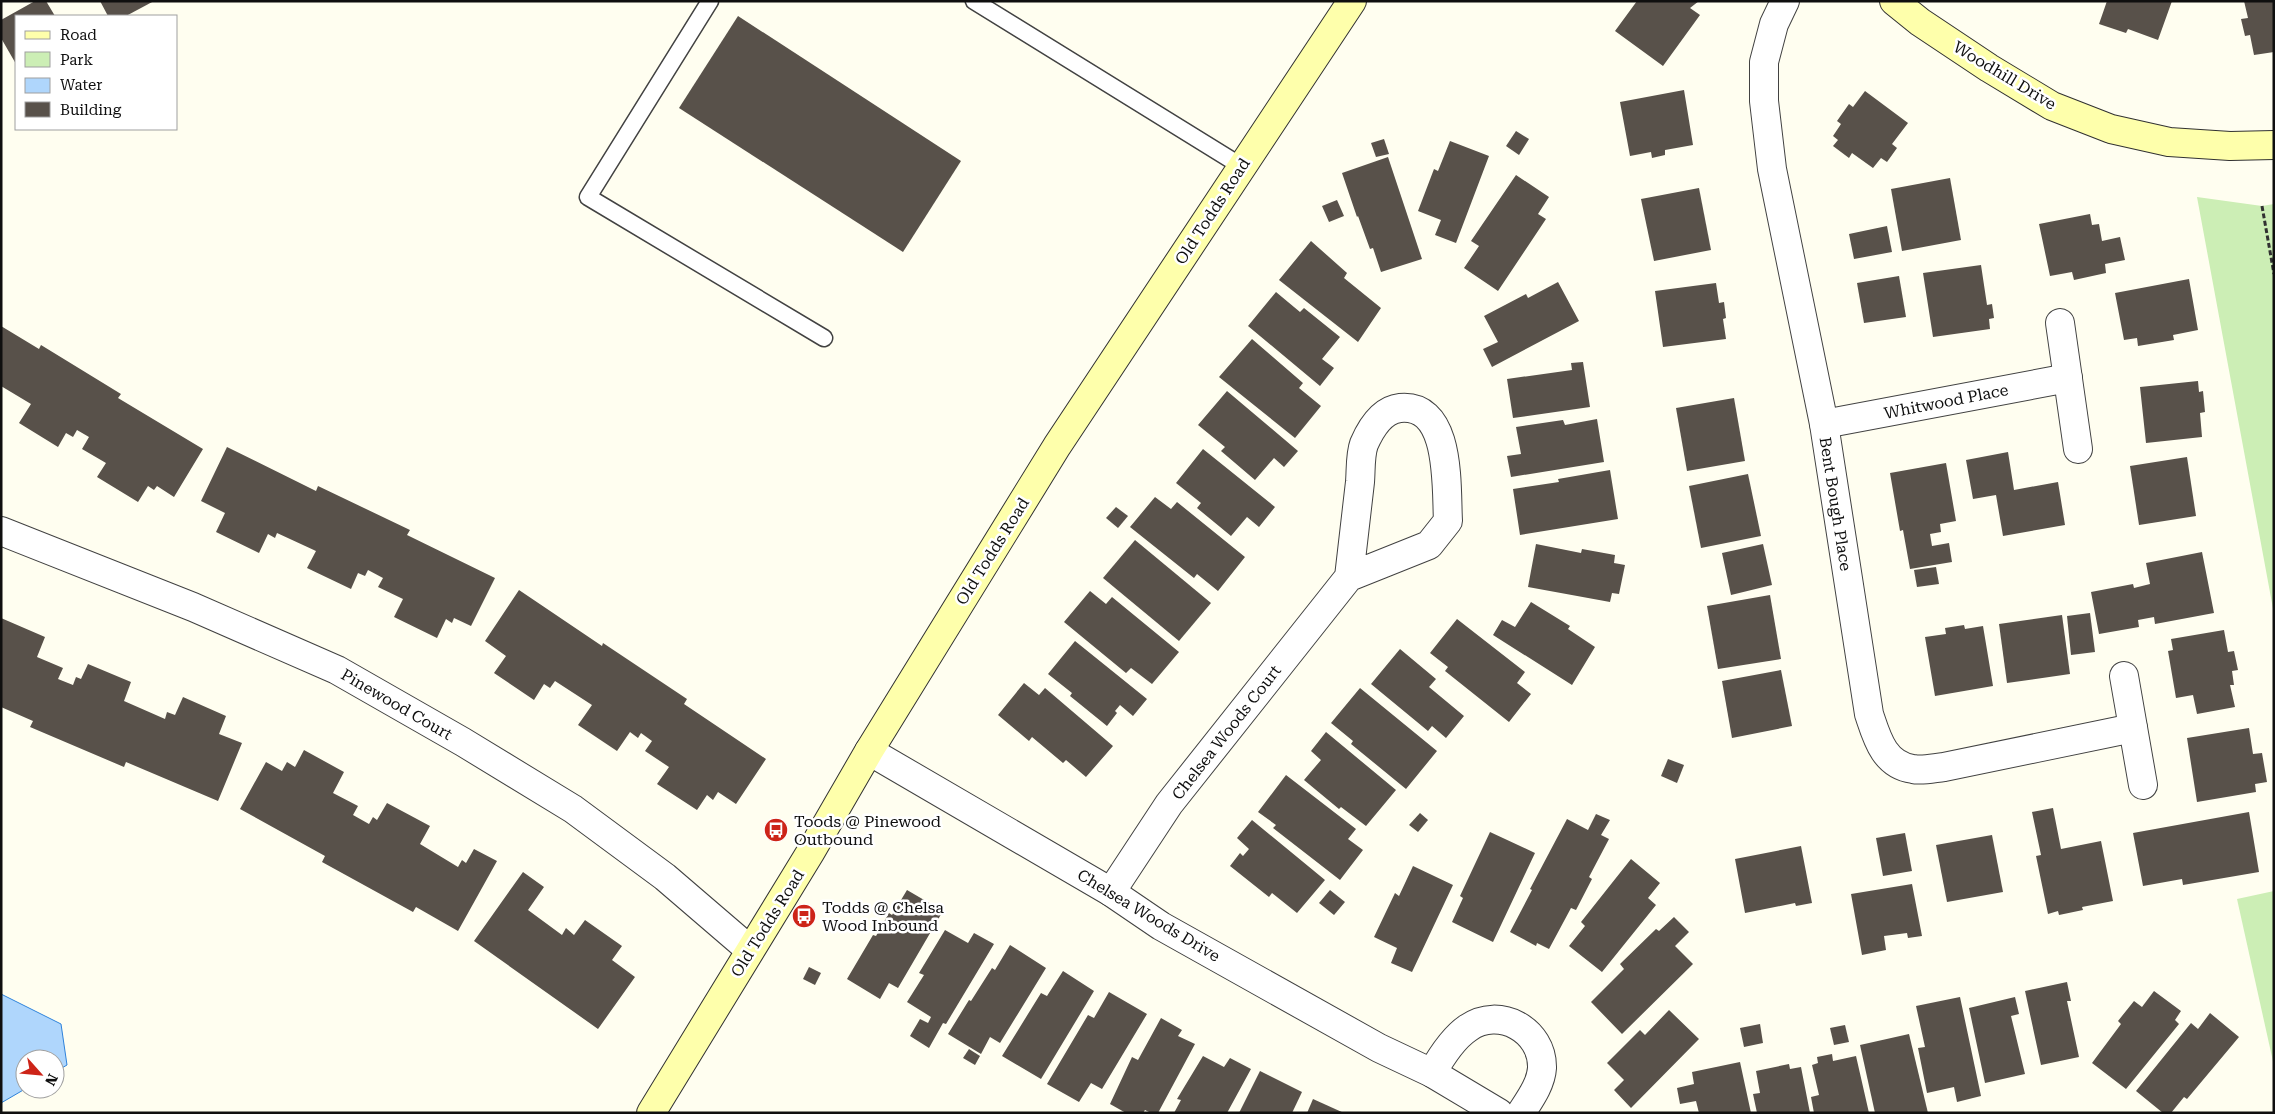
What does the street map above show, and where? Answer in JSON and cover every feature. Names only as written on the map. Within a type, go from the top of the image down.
[{"type":"main road","name":"Old Todds Road","points":[[650,1113],[869,751],[1057,446],[1352,1]]},
{"type":"main road","name":"Woodhill Drive","points":[[1894,1],[1920,22],[1989,68],[2052,106],[2111,129],[2169,142],[2230,146],[2274,145]]},
{"type":"street","name":"Bent Bough Place","points":[[1785,1],[1774,24],[1764,62],[1764,102],[1772,169],[1824,424],[1869,714],[1879,743],[1892,762],[1913,769],[1944,767],[2133,728]]},
{"type":"street","points":[[2060,323],[2078,449]]},
{"type":"street","name":"Whitwood Place","points":[[1824,424],[2068,378]]},
{"type":"street","name":"Chelsea Woods Court","points":[[1111,892],[1169,804],[1349,577],[1429,545],[1448,521],[1443,447],[1436,428],[1425,416],[1408,407],[1390,409],[1374,424],[1364,446],[1349,577]]},
{"type":"street","name":"Pinewood Court","points":[[1,531],[193,607],[337,670],[463,742],[573,809],[665,877],[750,950]]},
{"type":"street","points":[[2124,676],[2143,786]]},
{"type":"street","name":"Chelsea Woods Drive","points":[[869,751],[1111,892],[1161,926],[1379,1048],[1432,1073],[1499,1113]]},
{"type":"street","points":[[1432,1073],[1444,1052],[1467,1028],[1482,1021],[1496,1019],[1511,1022],[1524,1029],[1534,1040],[1540,1054],[1542,1068],[1539,1083],[1522,1113]]},
{"type":"lane","points":[[710,1],[588,197],[824,338]]},
{"type":"lane","points":[[974,1],[1241,166]]},
{"type":"path","points":[[2262,206],[2274,274]]},
{"type":"green space","points":[[2197,197],[2262,206],[2274,204],[2274,614]]},
{"type":"green space","points":[[2274,891],[2274,1066],[2237,899]]},
{"type":"water","points":[[1,994],[61,1024],[65,1049],[15,1049],[15,1095],[1,1103]]},
{"type":"building","points":[[35,1],[46,1],[54,15],[15,15],[15,62],[1,38],[1,20]]},
{"type":"building","points":[[100,1],[154,1],[128,15],[107,15]]},
{"type":"building","points":[[1637,1],[1699,1],[1690,8],[1700,15],[1663,66],[1615,31]]},
{"type":"building","points":[[2107,1],[2172,1],[2158,40],[2128,29],[2126,33],[2099,24]]},
{"type":"building","points":[[2244,1],[2274,1],[2274,52],[2254,55],[2250,35],[2245,36],[2241,19],[2248,18]]},
{"type":"building","points":[[738,16],[961,161],[903,252],[679,108]]},
{"type":"building","points":[[1684,90],[1693,145],[1665,150],[1665,155],[1652,158],[1651,152],[1630,156],[1620,102]]},
{"type":"building","points":[[1865,91],[1908,123],[1892,144],[1897,148],[1887,162],[1881,158],[1873,168],[1852,153],[1849,158],[1833,146],[1838,140],[1833,136],[1841,124],[1837,121],[1849,104],[1853,107]]},
{"type":"building","points":[[1516,131],[1529,139],[1519,155],[1506,146]]},
{"type":"building","points":[[1384,139],[1389,154],[1376,157],[1371,143]]},
{"type":"building","points":[[1450,141],[1489,156],[1456,243],[1435,235],[1441,220],[1418,211],[1434,169],[1438,171]]},
{"type":"building","points":[[1388,157],[1422,259],[1381,272],[1373,248],[1370,249],[1357,217],[1342,173]]},
{"type":"building","points":[[1516,175],[1549,197],[1538,214],[1546,219],[1498,291],[1464,268],[1479,246],[1471,241]]},
{"type":"building","points":[[1950,178],[1961,240],[1902,251],[1891,189]]},
{"type":"building","points":[[1699,188],[1711,250],[1654,261],[1641,199]]},
{"type":"building","points":[[1337,200],[1344,216],[1329,222],[1322,206]]},
{"type":"building","points":[[2090,214],[2092,225],[2099,224],[2102,241],[2120,237],[2125,260],[2105,264],[2106,273],[2074,280],[2072,272],[2050,276],[2039,224]]},
{"type":"building","points":[[1887,226],[1892,252],[1854,259],[1849,234]]},
{"type":"building","points":[[1311,241],[1347,273],[1344,278],[1381,308],[1358,342],[1279,280]]},
{"type":"building","points":[[1981,265],[1987,305],[1992,304],[1994,318],[1989,319],[1990,329],[1933,337],[1923,273]]},
{"type":"building","points":[[1899,276],[1906,317],[1864,323],[1857,283]]},
{"type":"building","points":[[2189,279],[2198,330],[2173,335],[2174,340],[2138,346],[2137,338],[2124,340],[2115,293]]},
{"type":"building","points":[[1558,282],[1579,321],[1492,367],[1483,349],[1498,342],[1484,316],[1526,294],[1528,298]]},
{"type":"building","points":[[1716,283],[1719,303],[1724,302],[1726,318],[1723,319],[1726,339],[1663,347],[1655,291]]},
{"type":"building","points":[[1276,292],[1300,312],[1304,308],[1340,337],[1322,359],[1334,368],[1320,386],[1248,326]]},
{"type":"building","points":[[1,326],[39,349],[41,345],[121,394],[118,398],[203,449],[174,497],[157,486],[154,490],[148,486],[138,502],[97,477],[106,463],[82,449],[89,437],[77,430],[73,437],[66,433],[58,447],[19,423],[31,404],[1,386]]},
{"type":"building","points":[[1252,339],[1303,383],[1299,388],[1321,406],[1295,438],[1219,377]]},
{"type":"building","points":[[1583,362],[1590,407],[1513,418],[1507,379],[1572,370],[1571,363]]},
{"type":"building","points":[[2198,381],[2199,392],[2203,391],[2205,412],[2200,413],[2202,437],[2146,443],[2140,387]]},
{"type":"building","points":[[1227,391],[1298,451],[1284,467],[1274,458],[1255,480],[1221,451],[1225,447],[1198,425]]},
{"type":"building","points":[[1734,398],[1745,461],[1687,471],[1676,408]]},
{"type":"building","points":[[1597,419],[1604,462],[1511,477],[1507,456],[1521,454],[1516,427],[1563,420],[1565,425]]},
{"type":"building","points":[[227,447],[316,491],[318,486],[410,530],[407,535],[495,578],[471,626],[454,618],[452,623],[446,619],[437,638],[394,617],[403,599],[378,587],[383,578],[368,570],[365,576],[358,573],[351,589],[307,568],[316,551],[277,533],[275,538],[268,534],[259,553],[216,532],[225,513],[201,501]]},
{"type":"building","points":[[1203,449],[1275,507],[1259,527],[1247,517],[1231,536],[1197,508],[1201,503],[1176,483]]},
{"type":"building","points":[[2008,452],[2014,490],[2058,482],[2065,525],[2003,536],[1996,495],[1973,499],[1966,460]]},
{"type":"building","points":[[2187,457],[2196,516],[2139,525],[2130,466]]},
{"type":"building","points":[[1946,463],[1956,521],[1940,524],[1941,532],[1930,534],[1932,546],[1949,543],[1952,562],[1910,569],[1903,530],[1900,531],[1890,473]]},
{"type":"building","points":[[1610,470],[1618,519],[1520,535],[1513,489],[1559,482],[1558,479]]},
{"type":"building","points":[[1748,474],[1761,536],[1701,548],[1689,486]]},
{"type":"building","points":[[1155,497],[1171,509],[1177,502],[1245,557],[1218,591],[1197,574],[1194,578],[1130,527]]},
{"type":"building","points":[[1116,507],[1128,516],[1118,528],[1106,518]]},
{"type":"building","points":[[1135,540],[1211,603],[1179,641],[1103,578]]},
{"type":"building","points":[[1536,544],[1581,553],[1582,549],[1615,555],[1614,563],[1625,565],[1619,594],[1612,593],[1610,602],[1528,587]]},
{"type":"building","points":[[1763,544],[1772,585],[1731,595],[1722,553]]},
{"type":"building","points":[[2202,552],[2214,613],[2155,624],[2154,617],[2138,620],[2139,627],[2099,634],[2091,592],[2133,584],[2134,588],[2150,584],[2146,563]]},
{"type":"building","points":[[1936,567],[1939,584],[1917,587],[1914,570]]},
{"type":"building","points":[[519,590],[602,646],[603,643],[687,699],[684,704],[766,759],[736,804],[718,792],[713,800],[707,795],[697,810],[657,784],[669,767],[645,751],[652,741],[641,733],[638,738],[630,732],[617,751],[578,725],[592,705],[555,681],[550,688],[544,684],[534,700],[494,673],[506,656],[485,641]]},
{"type":"building","points":[[1090,591],[1106,604],[1112,597],[1179,652],[1152,684],[1131,668],[1126,673],[1064,622]]},
{"type":"building","points":[[1770,595],[1781,659],[1718,669],[1707,606]]},
{"type":"building","points":[[1531,602],[1570,626],[1568,629],[1595,647],[1572,685],[1493,635],[1502,620],[1515,627]]},
{"type":"building","points":[[2090,613],[2095,652],[2071,655],[2067,616]]},
{"type":"building","points":[[2062,615],[2070,674],[2007,683],[1999,624]]},
{"type":"building","points":[[1,618],[45,637],[37,657],[63,668],[58,679],[73,685],[76,677],[81,679],[88,664],[131,682],[124,701],[165,719],[167,712],[175,715],[183,697],[226,716],[219,734],[242,743],[218,801],[126,762],[124,767],[30,727],[33,721],[1,707]]},
{"type":"building","points":[[1457,619],[1525,672],[1517,683],[1531,694],[1509,722],[1445,671],[1448,667],[1430,653]]},
{"type":"building","points":[[1964,625],[1965,629],[1983,626],[1993,686],[1935,696],[1925,637],[1946,634],[1945,628]]},
{"type":"building","points":[[2224,630],[2228,652],[2234,651],[2238,670],[2232,671],[2234,685],[2230,685],[2235,707],[2197,714],[2193,695],[2176,698],[2168,651],[2173,650],[2171,639]]},
{"type":"building","points":[[1075,641],[1147,699],[1133,716],[1120,705],[1115,711],[1117,713],[1107,726],[1070,696],[1072,693],[1048,674]]},
{"type":"building","points":[[1400,649],[1436,679],[1429,687],[1464,716],[1446,738],[1432,726],[1428,731],[1371,684]]},
{"type":"building","points":[[1781,670],[1792,726],[1732,738],[1722,681]]},
{"type":"building","points":[[1024,683],[1039,695],[1045,688],[1113,746],[1086,777],[1066,760],[1063,763],[1032,737],[1029,741],[998,715]]},
{"type":"building","points":[[1360,688],[1437,751],[1406,789],[1351,744],[1353,741],[1331,723]]},
{"type":"building","points":[[2249,728],[2253,754],[2262,753],[2267,782],[2255,784],[2256,792],[2197,802],[2187,738]]},
{"type":"building","points":[[1326,732],[1396,790],[1366,826],[1341,807],[1339,809],[1304,780],[1321,760],[1311,751]]},
{"type":"building","points":[[304,750],[344,772],[333,793],[358,806],[353,815],[369,824],[373,817],[377,820],[387,803],[430,826],[420,844],[458,867],[462,860],[466,863],[474,849],[497,861],[458,931],[416,907],[413,912],[322,862],[325,856],[240,809],[266,762],[282,771],[287,762],[295,767]]},
{"type":"building","points":[[1668,759],[1684,765],[1677,783],[1661,776]]},
{"type":"building","points":[[1286,775],[1356,829],[1348,839],[1363,850],[1340,880],[1273,828],[1276,825],[1258,812]]},
{"type":"building","points":[[2053,808],[2061,849],[2101,841],[2113,901],[2082,907],[2083,910],[2059,915],[2058,911],[2048,914],[2036,856],[2041,855],[2032,812]]},
{"type":"building","points":[[2249,812],[2259,872],[2183,885],[2182,879],[2143,886],[2133,833]]},
{"type":"building","points":[[1420,813],[1428,820],[1418,832],[1409,825]]},
{"type":"building","points":[[1596,814],[1610,820],[1601,835],[1609,839],[1589,877],[1592,879],[1576,910],[1571,908],[1549,949],[1537,943],[1536,946],[1510,932],[1532,890],[1530,889],[1567,819],[1588,830]]},
{"type":"building","points":[[1252,820],[1325,880],[1297,913],[1272,893],[1269,897],[1230,866],[1240,853],[1243,856],[1249,849],[1237,838]]},
{"type":"building","points":[[1490,832],[1535,853],[1493,942],[1452,922],[1463,898],[1460,896]]},
{"type":"building","points":[[1905,833],[1912,871],[1883,876],[1876,838]]},
{"type":"building","points":[[1992,835],[2003,892],[1947,902],[1936,845]]},
{"type":"building","points":[[1801,846],[1812,903],[1796,906],[1795,903],[1745,913],[1735,859]]},
{"type":"building","points":[[1631,859],[1660,883],[1648,898],[1656,905],[1602,972],[1569,946],[1585,926],[1581,922]]},
{"type":"building","points":[[1413,866],[1453,885],[1412,972],[1391,963],[1397,948],[1374,937],[1395,893],[1399,896]]},
{"type":"building","points":[[523,872],[544,887],[528,910],[562,935],[566,928],[574,935],[585,920],[622,946],[612,960],[635,977],[598,1029],[474,941]]},
{"type":"building","points":[[1912,884],[1922,936],[1908,938],[1907,933],[1884,936],[1886,950],[1862,955],[1851,894]]},
{"type":"building","points":[[907,890],[943,911],[898,988],[889,983],[880,999],[847,979],[873,935],[876,936],[889,913],[892,915]]},
{"type":"building","points":[[1330,890],[1345,902],[1334,915],[1319,903]]},
{"type":"building","points":[[1674,917],[1689,932],[1675,946],[1693,964],[1622,1034],[1591,1002],[1624,969],[1620,964],[1656,929],[1659,931]]},
{"type":"building","points":[[945,930],[968,943],[974,933],[994,944],[946,1024],[943,1023],[929,1048],[910,1036],[920,1019],[928,1023],[931,1017],[907,1002],[924,975],[919,973]]},
{"type":"building","points":[[1010,945],[1046,968],[1000,1043],[990,1037],[981,1054],[948,1034],[969,1000],[971,1001],[992,968],[995,970]]},
{"type":"building","points":[[809,967],[821,973],[815,985],[803,979]]},
{"type":"building","points":[[1063,971],[1094,991],[1041,1079],[1002,1056],[1041,993],[1047,996]]},
{"type":"building","points":[[2067,982],[2071,1001],[2067,1001],[2079,1057],[2041,1065],[2025,991]]},
{"type":"building","points":[[2154,991],[2181,1011],[2175,1020],[2179,1024],[2126,1089],[2092,1063],[2121,1024],[2118,1021],[2134,1001],[2142,1007]]},
{"type":"building","points":[[1109,992],[1147,1014],[1102,1089],[1091,1083],[1079,1102],[1047,1084],[1088,1015],[1094,1018]]},
{"type":"building","points":[[1960,997],[1981,1096],[1957,1102],[1954,1087],[1927,1093],[1918,1048],[1925,1047],[1916,1006]]},
{"type":"building","points":[[2015,997],[2019,1014],[2011,1016],[2025,1074],[1985,1083],[1969,1008]]},
{"type":"building","points":[[1669,1010],[1699,1039],[1631,1108],[1614,1090],[1624,1080],[1607,1063],[1640,1030],[1645,1035]]},
{"type":"building","points":[[2210,1013],[2239,1037],[2187,1099],[2184,1097],[2171,1113],[2163,1113],[2136,1091],[2191,1023],[2198,1029]]},
{"type":"building","points":[[1161,1018],[1182,1030],[1178,1036],[1195,1044],[1158,1113],[1151,1113],[1145,1110],[1143,1113],[1126,1113],[1110,1104],[1132,1057],[1138,1060]]},
{"type":"building","points":[[1760,1024],[1763,1043],[1744,1047],[1740,1028]]},
{"type":"building","points":[[1845,1025],[1849,1042],[1834,1045],[1830,1028]]},
{"type":"building","points":[[1909,1034],[1928,1113],[1875,1113],[1860,1045]]},
{"type":"building","points":[[969,1049],[980,1056],[975,1065],[963,1058]]},
{"type":"building","points":[[1832,1054],[1833,1061],[1856,1056],[1869,1113],[1814,1113],[1811,1097],[1819,1095],[1812,1065],[1818,1063],[1817,1057]]},
{"type":"building","points":[[1203,1056],[1224,1067],[1230,1058],[1251,1069],[1227,1113],[1174,1113],[1181,1100],[1177,1099]]},
{"type":"building","points":[[1740,1062],[1751,1113],[1699,1113],[1696,1101],[1680,1104],[1677,1088],[1694,1084],[1692,1072]]},
{"type":"building","points":[[1789,1064],[1790,1069],[1801,1067],[1810,1113],[1757,1113],[1753,1094],[1760,1093],[1756,1071]]},
{"type":"building","points":[[1260,1071],[1302,1092],[1292,1113],[1239,1113]]},
{"type":"building","points":[[1313,1099],[1344,1113],[1307,1113]]},
{"type":"place","name":"Toods @ Pinewood Outbound","points":[[776,830]]},
{"type":"place","name":"Todds @ Chelsa Wood Inbound","points":[[804,916]]}]
